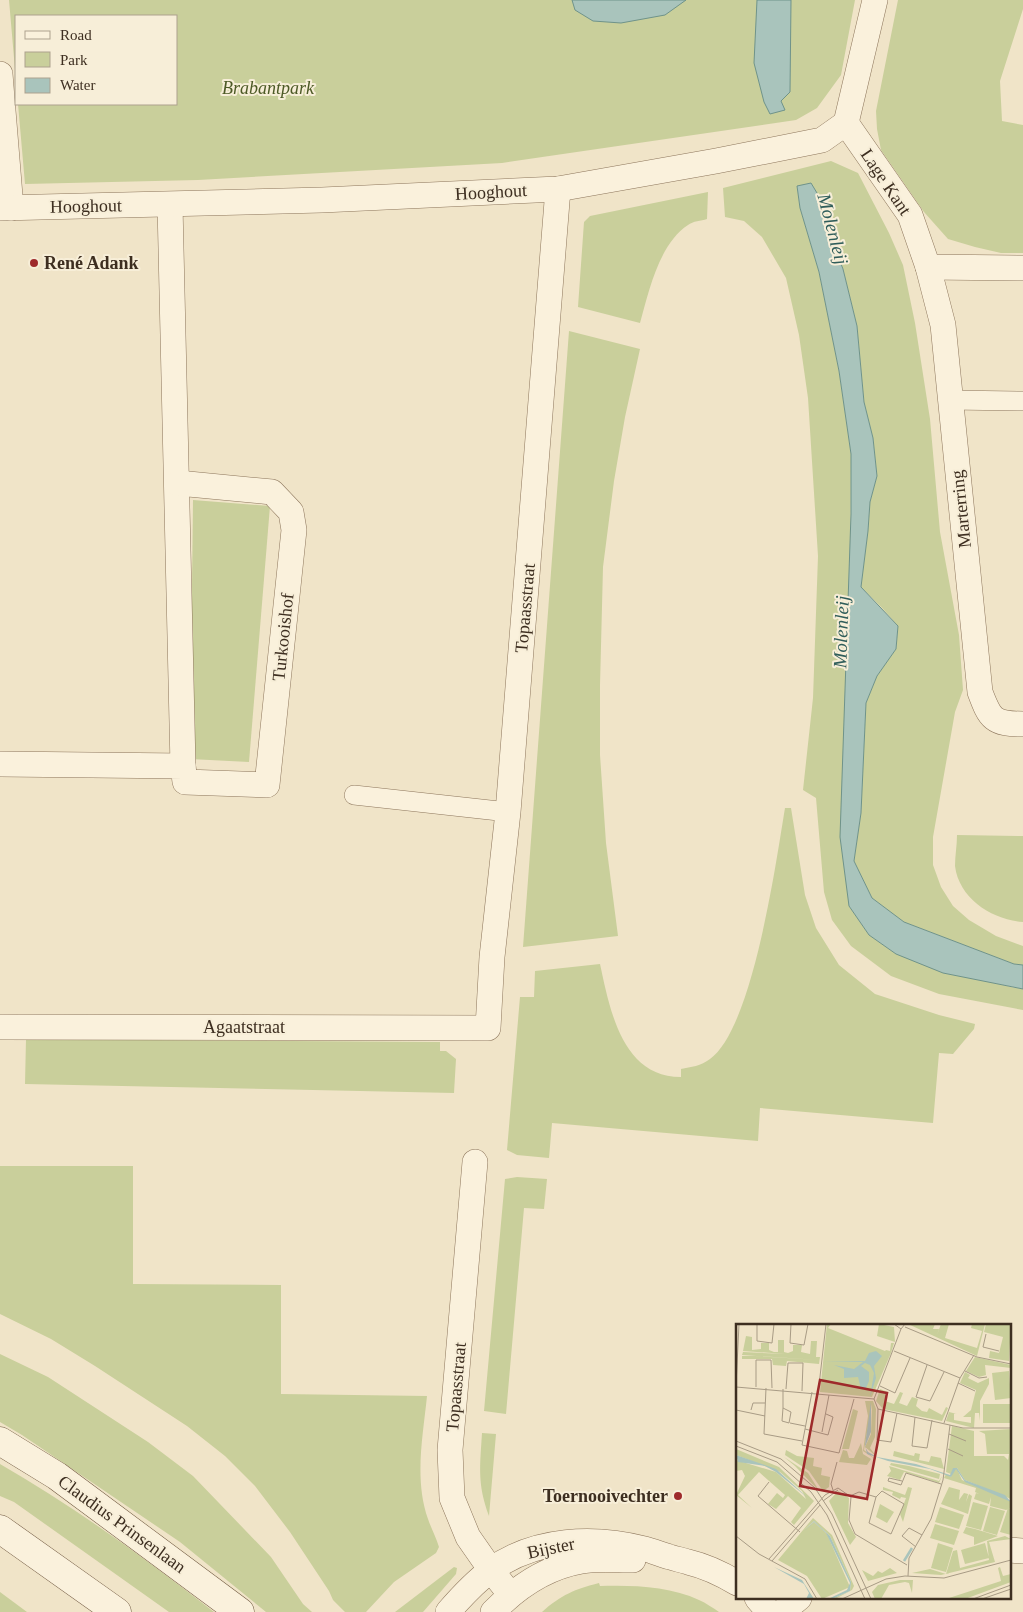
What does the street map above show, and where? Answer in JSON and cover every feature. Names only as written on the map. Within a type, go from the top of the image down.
[{"type":"main road","name":"Claudius Prinsenlaan","points":[[0,1441],[57,1476],[240,1612]]},
{"type":"main road","points":[[0,1529],[117,1612]]},
{"type":"street","points":[[846,123],[875,0]]},
{"type":"street","points":[[0,74],[5,208]]},
{"type":"street","name":"Hooghout","points":[[5,208],[322,200],[558,189],[822,140],[846,123]]},
{"type":"street","name":"Lage Kant","points":[[846,123],[910,215],[928,267]]},
{"type":"street","name":"Topaasstraat","points":[[488,1028],[492,957],[508,812],[558,189]]},
{"type":"street","points":[[0,764],[183,766],[178,483],[170,205]]},
{"type":"street","points":[[928,267],[1023,268]]},
{"type":"street","name":"Marterring","points":[[928,267],[943,325],[980,692],[988,714],[1004,724],[1023,724]]},
{"type":"street","points":[[950,400],[1023,401]]},
{"type":"street","name":"Turkooishof","points":[[178,483],[272,492],[291,512],[294,530],[267,785],[185,782],[183,766]]},
{"type":"street","points":[[354,795],[508,812]]},
{"type":"street","name":"Agaatstraat","points":[[0,1027],[488,1028]]},
{"type":"street","name":"Topaasstraat","points":[[475,1162],[450,1450],[452,1498],[468,1537],[510,1594]]},
{"type":"street","name":"Bijster","points":[[448,1612],[467,1591],[491,1570],[512,1558],[538,1548],[566,1542],[596,1542],[646,1549],[699,1565],[736,1583]]},
{"type":"street","points":[[1010,1550],[1023,1551]]},
{"type":"street","name":"Bijster","points":[[493,1612],[510,1594],[545,1573],[583,1561],[673,1558]]},
{"type":"street","points":[[759,1600],[769,1612]]},
{"type":"street","points":[[782,1612],[797,1600]]},
{"type":"green space","name":"Brabantpark","points":[[9,0],[855,0],[841,75],[817,108],[796,120],[502,163],[198,180],[25,184],[18,105],[178,105],[178,15],[15,15],[15,69]]},
{"type":"green space","points":[[898,0],[1023,0],[1023,9],[1000,81],[1002,121],[1023,125],[1023,253],[1001,253],[948,239],[924,212],[881,150],[876,111]]},
{"type":"green space","points":[[831,161],[858,173],[903,265],[915,323],[930,419],[940,532],[959,635],[963,690],[955,712],[933,837],[933,865],[941,887],[953,906],[969,920],[996,936],[1023,946],[1023,965],[1014,964],[904,922],[872,898],[854,861],[861,813],[866,703],[877,676],[896,649],[898,626],[861,587],[870,502],[877,476],[873,438],[864,402],[857,326],[843,269],[826,226],[823,203],[797,186],[800,208],[819,272],[839,371],[851,454],[849,906],[869,935],[896,954],[1023,989],[1023,1010],[939,994],[891,976],[851,946],[832,920],[824,892],[816,798],[803,790],[813,698],[818,556],[808,398],[799,335],[786,278],[762,237],[744,221],[725,217],[723,188]]},
{"type":"green space","points":[[708,192],[707,219],[688,225],[678,233],[662,256],[656,269],[640,323],[578,307],[584,222],[590,216]]},
{"type":"green space","points":[[569,331],[640,349],[625,417],[614,481],[603,567],[600,755],[606,843],[618,936],[523,947]]},
{"type":"green space","points":[[193,500],[270,506],[249,762],[190,759]]},
{"type":"green space","points":[[785,808],[791,808],[805,895],[816,928],[839,965],[875,994],[939,1015],[975,1024],[974,1029],[953,1054],[939,1053],[933,1123],[760,1108],[758,1141],[552,1123],[549,1158],[517,1155],[507,1150],[520,997],[534,997],[535,971],[600,964],[614,1020],[622,1038],[632,1053],[645,1066],[661,1074],[681,1077],[681,1069],[696,1066],[707,1061],[725,1042],[739,1014],[760,942],[776,866]]},
{"type":"green space","points":[[957,835],[1023,836],[1023,922],[1000,917],[979,906],[970,898],[958,878],[955,866]]},
{"type":"green space","points":[[26,1039],[440,1042],[440,1051],[446,1051],[456,1059],[454,1093],[25,1084]]},
{"type":"green space","points":[[0,1166],[133,1166],[133,1284],[281,1285],[281,1394],[427,1396],[420,1473],[424,1504],[439,1547],[436,1553],[394,1582],[366,1612],[345,1612],[333,1600],[290,1532],[255,1486],[225,1456],[187,1426],[95,1366],[51,1339],[0,1314]]},
{"type":"green space","points":[[517,1177],[547,1179],[544,1209],[524,1208],[506,1414],[484,1411],[505,1179]]},
{"type":"green space","points":[[0,1354],[48,1377],[148,1442],[193,1476],[271,1557],[303,1604],[312,1612],[266,1612],[180,1542],[0,1422]]},
{"type":"green space","points":[[482,1433],[496,1434],[489,1516],[481,1484]]},
{"type":"green space","points":[[0,1464],[110,1534],[214,1612],[169,1612],[14,1502],[0,1496]]},
{"type":"green space","points":[[454,1567],[457,1568],[456,1574],[423,1612],[395,1612]]},
{"type":"green space","points":[[599,1583],[600,1586],[637,1586],[676,1592],[702,1601],[719,1612],[542,1612],[569,1593]]},
{"type":"green space","points":[[0,1592],[27,1612],[0,1612]]},
{"type":"water","points":[[572,0],[686,0],[665,15],[621,23],[593,21],[575,10]]},
{"type":"water","points":[[757,0],[791,0],[790,92],[781,101],[785,110],[770,114],[764,102],[754,63]]},
{"type":"water","points":[[811,183],[823,203],[826,226],[843,269],[857,326],[864,402],[873,438],[877,476],[870,502],[861,587],[898,626],[896,649],[877,676],[866,703],[861,813],[854,861],[872,898],[904,922],[1014,964],[1023,965],[1023,989],[943,973],[896,954],[869,935],[849,906],[840,837],[851,514],[851,454],[839,371],[819,272],[800,208],[797,186]]},
{"type":"place","name":"René Adank","points":[[34,263]]},
{"type":"place","name":"Toernooivechter","points":[[678,1496]]},
{"type":"water label","name":"Molenleij","points":[[833,229]]},
{"type":"water label","name":"Molenleij","points":[[841,632]]}]
